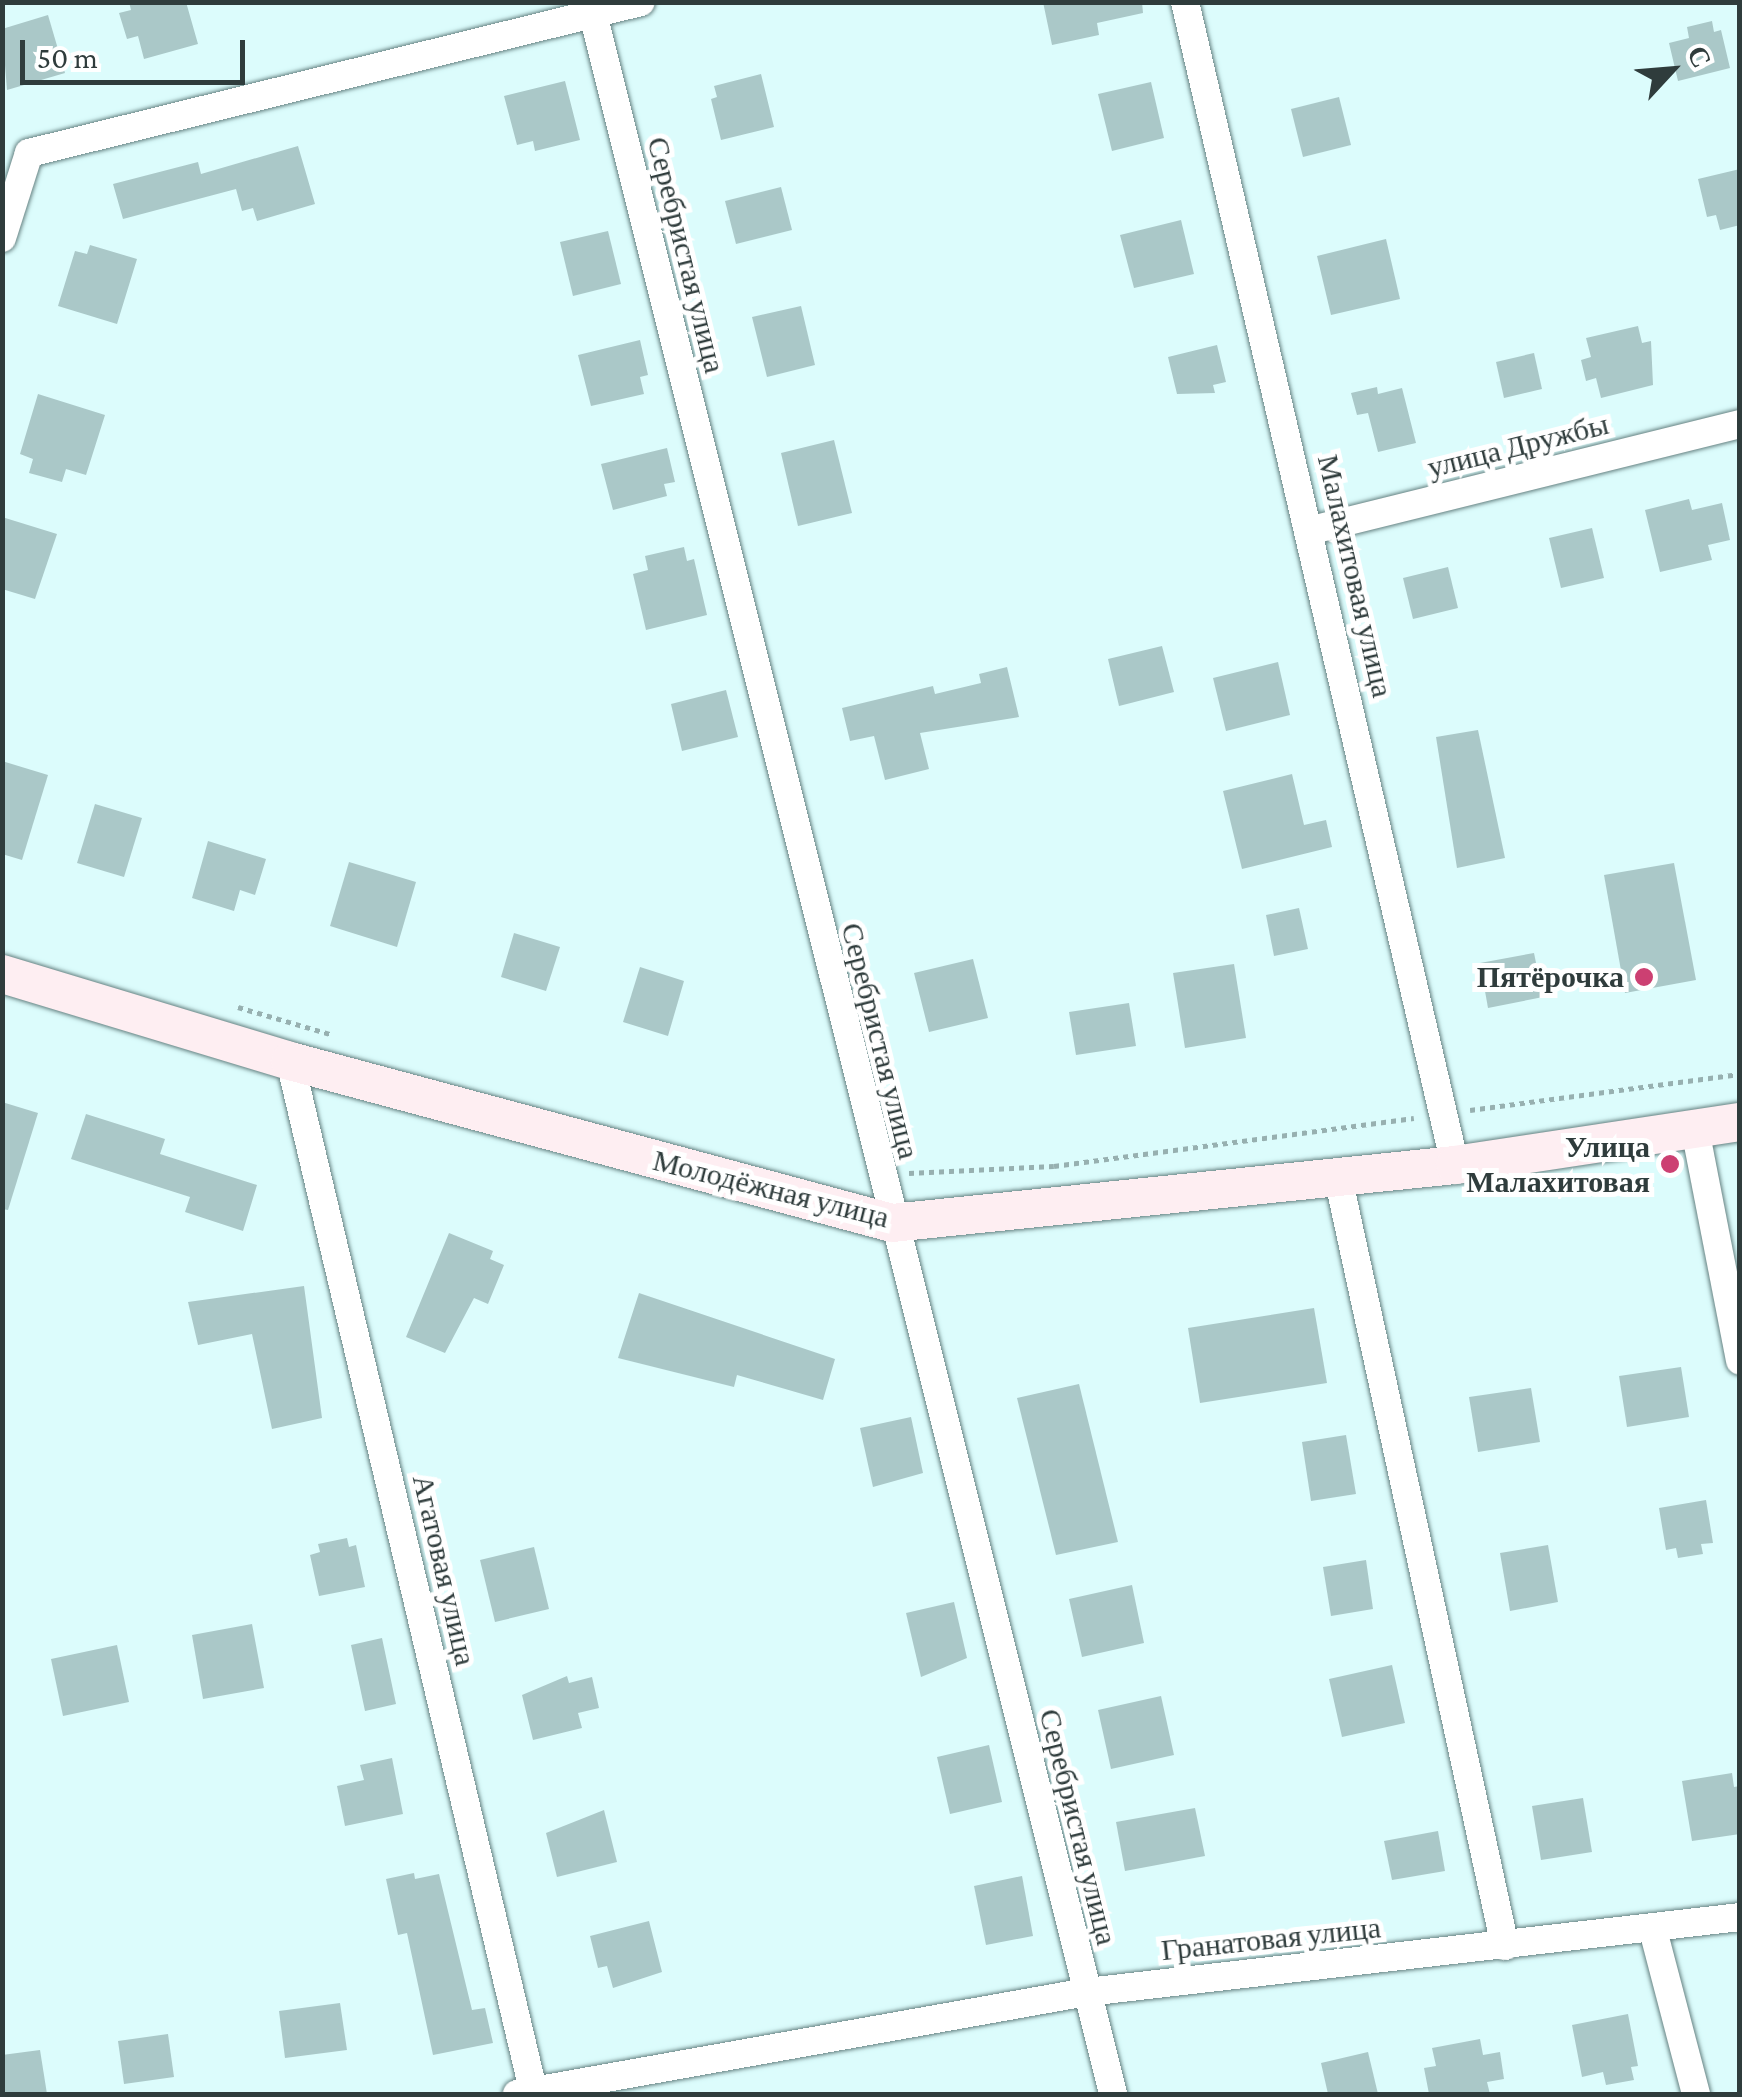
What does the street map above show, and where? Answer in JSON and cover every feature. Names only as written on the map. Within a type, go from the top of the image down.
[{"type":"street","points":[[2,238],[30,153],[592,9],[642,2]]},
{"type":"street","name":"Малахитовая улица","points":[[1185,2],[1312,530],[1455,1165]]},
{"type":"street","name":"Серебристая улица","points":[[592,9],[892,1223],[1113,2094]]},
{"type":"street","name":"улица Дружбы","points":[[1312,530],[1740,424]]},
{"type":"street","name":"Молодёжная улица","points":[[2,974],[290,1061],[892,1223],[1455,1165],[1740,1122]]},
{"type":"street","name":"Агатовая улица","points":[[290,1061],[528,2094]]},
{"type":"street","points":[[1695,1128],[1740,1361]]},
{"type":"street","points":[[1338,1177],[1504,1946]]},
{"type":"street","name":"Гранатовая улица","points":[[528,2094],[1087,1992],[1740,1917]]},
{"type":"street","points":[[1653,1930],[1696,2094]]},
{"type":"building","points":[[129,2],[186,2],[198,44],[144,59],[138,36],[127,39],[119,13],[131,10]]},
{"type":"building","points":[[1043,2],[1142,2],[1143,13],[1097,23],[1099,35],[1052,45]]},
{"type":"building","points":[[48,15],[65,73],[7,90],[2,29]]},
{"type":"building","points":[[1712,21],[1714,32],[1721,30],[1730,68],[1678,81],[1669,43],[1689,38],[1687,27]]},
{"type":"building","points":[[761,74],[774,127],[721,140],[711,99],[717,97],[714,86]]},
{"type":"building","points":[[565,81],[580,140],[535,151],[533,141],[517,145],[504,96]]},
{"type":"building","points":[[1151,82],[1164,138],[1112,151],[1098,94]]},
{"type":"building","points":[[1339,97],[1351,145],[1303,157],[1291,109]]},
{"type":"building","points":[[298,146],[315,204],[257,221],[253,208],[242,211],[236,189],[123,219],[113,184],[198,162],[201,174]]},
{"type":"building","points":[[1740,169],[1740,225],[1720,230],[1716,215],[1707,217],[1698,179]]},
{"type":"building","points":[[781,187],[792,230],[736,244],[725,201]]},
{"type":"building","points":[[1181,220],[1194,274],[1134,288],[1120,235]]},
{"type":"building","points":[[608,231],[621,284],[573,296],[560,242]]},
{"type":"building","points":[[1386,239],[1400,299],[1331,315],[1317,256]]},
{"type":"building","points":[[90,245],[137,259],[117,324],[58,306],[75,251],[87,254]]},
{"type":"building","points":[[801,306],[815,365],[767,377],[752,317]]},
{"type":"building","points":[[1638,326],[1642,343],[1651,341],[1653,385],[1601,398],[1596,378],[1586,381],[1581,360],[1591,357],[1586,338]]},
{"type":"building","points":[[640,340],[648,375],[640,377],[644,394],[591,406],[578,355]]},
{"type":"building","points":[[1217,345],[1226,382],[1213,385],[1215,393],[1177,394],[1168,357]]},
{"type":"building","points":[[1534,353],[1542,389],[1504,398],[1496,362]]},
{"type":"building","points":[[1377,387],[1378,394],[1402,388],[1416,443],[1378,452],[1368,413],[1357,415],[1351,393]]},
{"type":"building","points":[[38,394],[105,415],[86,475],[66,469],[62,482],[29,473],[33,459],[20,454]]},
{"type":"building","points":[[834,440],[852,513],[798,526],[781,453]]},
{"type":"building","points":[[667,448],[675,482],[664,484],[667,496],[613,510],[601,464]]},
{"type":"building","points":[[1689,499],[1692,510],[1722,503],[1730,540],[1708,545],[1712,560],[1660,572],[1645,510]]},
{"type":"building","points":[[2,517],[57,534],[35,599],[2,589]]},
{"type":"building","points":[[1592,528],[1604,578],[1561,588],[1549,538]]},
{"type":"building","points":[[684,547],[687,561],[694,559],[707,615],[646,630],[633,574],[648,570],[645,556]]},
{"type":"building","points":[[1448,567],[1458,608],[1413,619],[1403,578]]},
{"type":"building","points":[[1162,646],[1174,692],[1119,706],[1108,659]]},
{"type":"building","points":[[1278,662],[1290,715],[1226,731],[1213,678]]},
{"type":"building","points":[[1007,667],[1019,717],[920,733],[929,769],[885,780],[874,736],[850,741],[842,708],[933,686],[935,694],[981,683],[979,674]]},
{"type":"building","points":[[726,690],[738,737],[682,751],[671,704]]},
{"type":"building","points":[[1478,730],[1505,858],[1457,868],[1436,737]]},
{"type":"building","points":[[2,761],[48,775],[22,860],[2,854]]},
{"type":"building","points":[[1292,774],[1304,825],[1326,820],[1332,847],[1242,869],[1223,791]]},
{"type":"building","points":[[95,804],[142,818],[124,877],[77,863]]},
{"type":"building","points":[[208,841],[266,859],[255,895],[240,890],[234,911],[192,898]]},
{"type":"building","points":[[349,862],[416,882],[397,947],[330,926]]},
{"type":"building","points":[[1674,863],[1696,980],[1625,993],[1604,875]]},
{"type":"building","points":[[1299,908],[1308,949],[1274,956],[1266,915]]},
{"type":"building","points":[[514,933],[560,947],[546,991],[501,977]]},
{"type":"building","points":[[1534,953],[1543,997],[1488,1008],[1480,963]]},
{"type":"building","points":[[973,959],[988,1018],[929,1032],[914,973]]},
{"type":"building","points":[[1234,964],[1246,1038],[1185,1048],[1173,973]]},
{"type":"building","points":[[640,967],[684,981],[668,1036],[623,1022]]},
{"type":"building","points":[[1129,1003],[1136,1046],[1076,1055],[1069,1012]]},
{"type":"building","points":[[2,1102],[38,1113],[8,1210],[2,1209]]},
{"type":"building","points":[[86,1114],[165,1139],[160,1154],[257,1185],[243,1231],[185,1212],[190,1197],[71,1159]]},
{"type":"building","points":[[449,1233],[493,1251],[490,1259],[504,1265],[488,1304],[474,1298],[445,1353],[406,1337]]},
{"type":"building","points":[[304,1286],[322,1418],[272,1429],[252,1334],[198,1345],[188,1302]]},
{"type":"building","points":[[639,1293],[835,1359],[823,1400],[737,1375],[734,1387],[618,1358]]},
{"type":"building","points":[[1314,1308],[1327,1383],[1200,1403],[1188,1328]]},
{"type":"building","points":[[1681,1367],[1689,1417],[1627,1427],[1619,1376]]},
{"type":"building","points":[[1079,1384],[1118,1542],[1056,1555],[1017,1398]]},
{"type":"building","points":[[1531,1388],[1540,1442],[1478,1452],[1469,1397]]},
{"type":"building","points":[[911,1417],[923,1473],[873,1487],[860,1428]]},
{"type":"building","points":[[1346,1435],[1356,1494],[1311,1501],[1302,1442]]},
{"type":"building","points":[[1706,1500],[1713,1543],[1701,1544],[1703,1554],[1678,1558],[1676,1548],[1666,1550],[1659,1508]]},
{"type":"building","points":[[347,1538],[349,1547],[356,1545],[365,1587],[319,1596],[310,1555],[320,1552],[318,1544]]},
{"type":"building","points":[[1548,1545],[1558,1602],[1510,1611],[1500,1553]]},
{"type":"building","points":[[534,1547],[549,1609],[495,1622],[480,1560]]},
{"type":"building","points":[[1366,1560],[1373,1609],[1331,1616],[1323,1567]]},
{"type":"building","points":[[1132,1585],[1144,1643],[1082,1657],[1069,1599]]},
{"type":"building","points":[[954,1602],[967,1658],[921,1677],[906,1613]]},
{"type":"building","points":[[252,1624],[264,1688],[203,1699],[192,1635]]},
{"type":"building","points":[[382,1638],[396,1704],[365,1711],[351,1645]]},
{"type":"building","points":[[117,1645],[129,1702],[63,1716],[51,1659]]},
{"type":"building","points":[[1392,1665],[1405,1723],[1342,1737],[1329,1679]]},
{"type":"building","points":[[567,1676],[569,1683],[592,1677],[599,1708],[578,1713],[582,1728],[533,1740],[522,1695]]},
{"type":"building","points":[[1161,1696],[1174,1755],[1111,1769],[1098,1710]]},
{"type":"building","points":[[989,1745],[1002,1802],[950,1814],[937,1757]]},
{"type":"building","points":[[392,1758],[403,1814],[345,1826],[337,1786],[364,1780],[360,1765]]},
{"type":"building","points":[[1732,1773],[1734,1787],[1740,1786],[1740,1834],[1692,1841],[1682,1781]]},
{"type":"building","points":[[1583,1798],[1592,1852],[1541,1860],[1532,1806]]},
{"type":"building","points":[[1195,1808],[1205,1856],[1125,1871],[1116,1822]]},
{"type":"building","points":[[604,1810],[617,1862],[557,1877],[546,1833]]},
{"type":"building","points":[[1438,1831],[1445,1871],[1392,1880],[1384,1841]]},
{"type":"building","points":[[414,1873],[415,1879],[439,1874],[472,2010],[485,2008],[493,2043],[433,2055],[407,1933],[398,1935],[386,1879]]},
{"type":"building","points":[[1022,1876],[1033,1936],[986,1945],[974,1886]]},
{"type":"building","points":[[649,1921],[662,1972],[613,1988],[607,1966],[598,1968],[590,1936]]},
{"type":"building","points":[[340,2003],[347,2050],[285,2058],[279,2011]]},
{"type":"building","points":[[1628,2014],[1638,2066],[1631,2067],[1634,2080],[1606,2085],[1603,2072],[1582,2077],[1572,2025]]},
{"type":"building","points":[[168,2034],[174,2077],[124,2084],[118,2041]]},
{"type":"building","points":[[1480,2039],[1483,2055],[1500,2052],[1504,2079],[1487,2082],[1490,2094],[1429,2094],[1424,2068],[1436,2066],[1432,2048]]},
{"type":"building","points":[[40,2050],[47,2094],[2,2094],[2,2055]]},
{"type":"building","points":[[1368,2052],[1378,2094],[1328,2094],[1321,2063]]},
{"type":"place","name":"Пятёрочка","points":[[1644,977]]},
{"type":"place","name":"Улица Малахитовая","points":[[1670,1164]]}]
